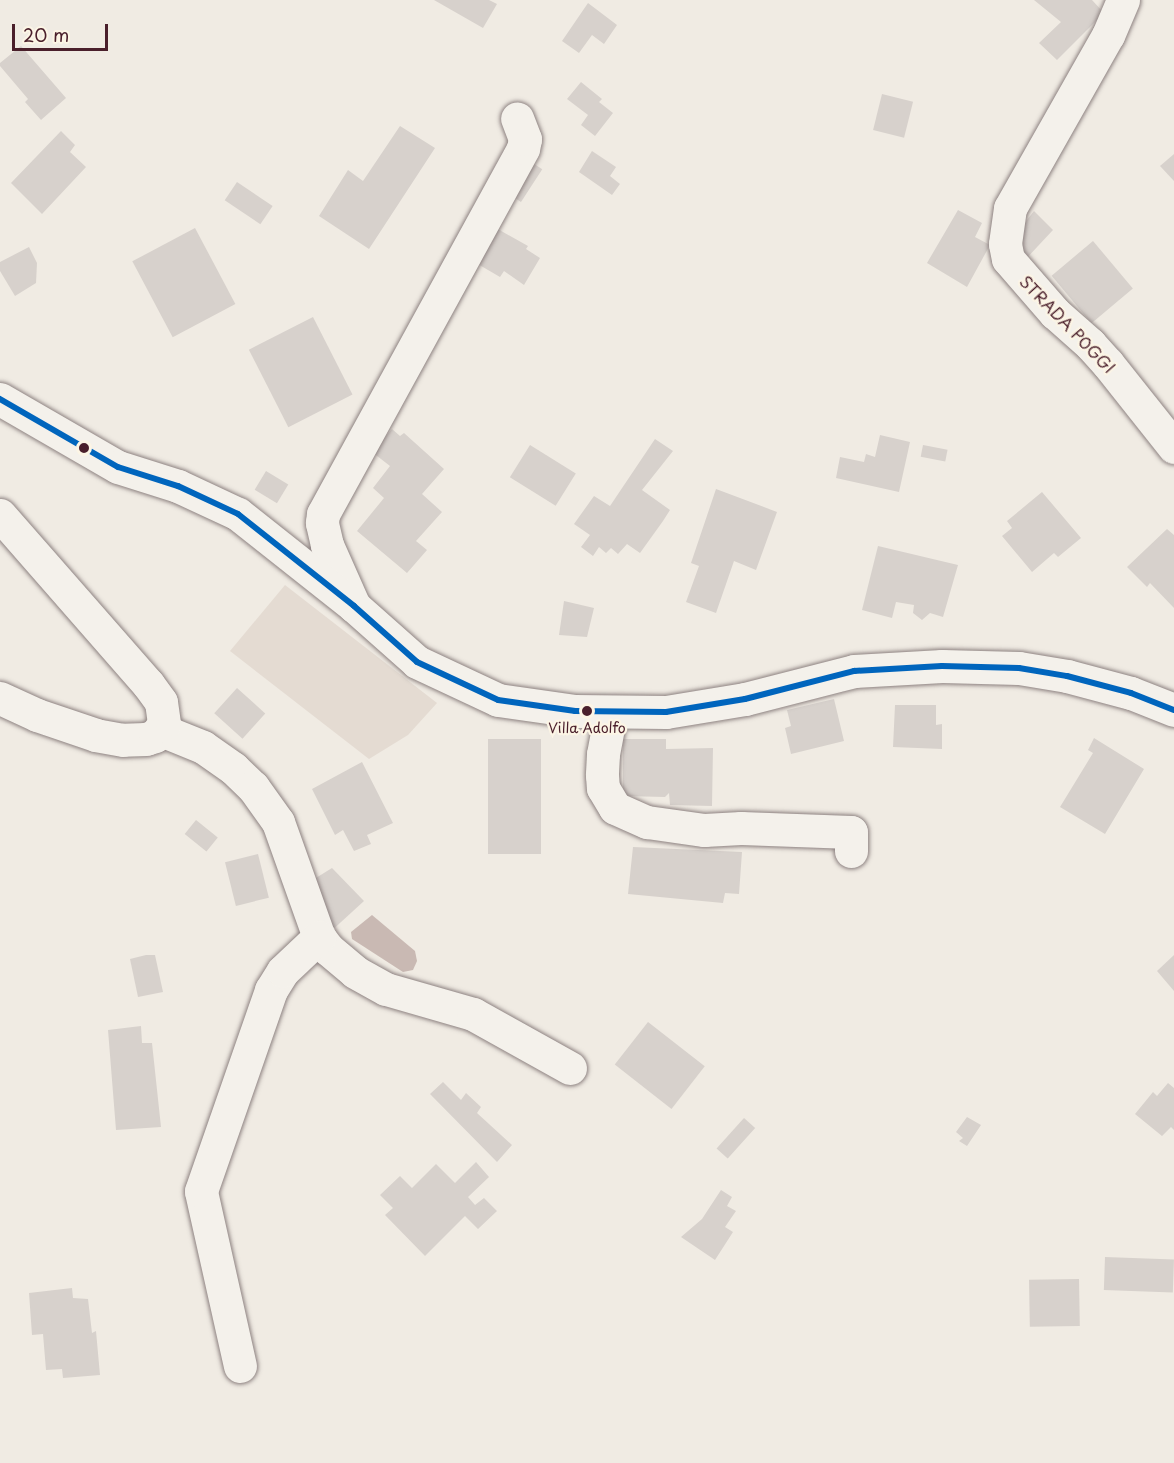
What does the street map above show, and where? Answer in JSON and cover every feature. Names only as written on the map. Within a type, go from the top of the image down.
[{"type":"main road","name":"STRADA POGGI","points":[[1123,0],[1108,34],[1010,208],[1005,244],[1008,259],[1055,313],[1090,344],[1108,364],[1174,447]]},
{"type":"main road","points":[[354,606],[327,545],[322,524],[323,514],[523,148],[525,139],[517,118]]},
{"type":"main road","points":[[0,399],[118,467],[178,486],[238,514],[354,606],[417,662],[498,700],[575,711],[666,712],[704,708],[854,671],[942,666],[1019,668],[1067,676],[1131,693],[1174,710]]},
{"type":"main road","points":[[0,515],[148,684],[161,702],[165,713],[161,730],[146,740],[96,735],[37,715],[0,698]]},
{"type":"main road","points":[[611,712],[603,754],[602,775],[607,799],[615,808],[647,822],[704,830],[741,828],[851,832],[851,851]]},
{"type":"main road","points":[[161,730],[203,747],[233,768],[253,787],[278,822],[319,937],[328,949],[355,972],[386,989],[473,1014],[570,1068]]},
{"type":"main road","points":[[240,1366],[201,1191],[232,1110],[271,990],[284,971],[319,937]]},
{"type":"shaded area","points":[[285,585],[437,703],[408,735],[369,759],[230,651]]},
{"type":"shaded area","points":[[372,915],[415,951],[417,961],[413,970],[403,972],[352,939],[351,932]]},
{"type":"building","points":[[434,0],[489,0],[497,4],[483,28]]},
{"type":"building","points":[[1034,0],[1092,0],[1104,13],[1057,60],[1039,43],[1061,22]]},
{"type":"building","points":[[588,3],[617,25],[604,44],[592,35],[579,53],[562,41]]},
{"type":"building","points":[[21,46],[66,98],[41,120],[25,102],[28,99],[0,66],[0,63]]},
{"type":"building","points":[[581,82],[602,99],[599,102],[613,113],[595,136],[581,125],[588,115],[567,99]]},
{"type":"building","points":[[882,94],[913,102],[904,138],[873,130]]},
{"type":"building","points":[[400,126],[435,148],[369,249],[319,216],[348,170],[363,181]]},
{"type":"building","points":[[61,131],[75,145],[70,152],[86,167],[42,214],[11,183]]},
{"type":"building","points":[[592,151],[616,167],[610,176],[620,184],[612,195],[579,172]]},
{"type":"building","points":[[1174,154],[1174,181],[1160,166]]},
{"type":"building","points":[[528,160],[542,169],[521,202],[507,193]]},
{"type":"building","points":[[237,182],[273,206],[260,224],[225,200]]},
{"type":"building","points":[[958,210],[982,223],[975,237],[990,245],[967,287],[927,263]]},
{"type":"building","points":[[1034,211],[1053,230],[1024,261],[1017,233]]},
{"type":"building","points":[[195,228],[235,304],[173,337],[132,261]]},
{"type":"building","points":[[496,228],[528,246],[526,249],[540,258],[524,285],[504,271],[500,277],[476,263]]},
{"type":"building","points":[[1093,241],[1133,288],[1091,323],[1052,276]]},
{"type":"building","points":[[29,247],[37,263],[36,283],[15,296],[0,271],[0,262]]},
{"type":"building","points":[[313,317],[352,395],[288,427],[249,350]]},
{"type":"building","points":[[392,429],[400,436],[404,433],[444,469],[422,494],[442,512],[416,541],[427,550],[407,573],[357,531],[384,498],[373,488],[390,466],[372,452]]},
{"type":"building","points":[[880,435],[910,442],[899,492],[836,478],[840,457],[864,462],[866,454],[875,457]]},
{"type":"building","points":[[655,439],[673,451],[642,490],[670,510],[640,553],[627,544],[618,554],[611,548],[606,553],[599,547],[593,556],[581,547],[590,535],[574,524],[594,496],[610,506]]},
{"type":"building","points":[[530,445],[576,474],[556,506],[510,477]]},
{"type":"building","points":[[923,445],[948,450],[945,462],[921,457]]},
{"type":"building","points":[[266,471],[288,484],[277,503],[255,490]]},
{"type":"building","points":[[716,489],[777,512],[756,570],[734,561],[716,613],[686,602],[699,566],[691,563]]},
{"type":"building","points":[[1042,492],[1081,538],[1058,557],[1054,553],[1032,572],[1002,536],[1012,528],[1007,521]]},
{"type":"building","points":[[1167,529],[1174,535],[1174,608],[1150,583],[1147,587],[1127,567]]},
{"type":"building","points":[[878,546],[958,565],[943,617],[930,613],[922,620],[913,613],[914,605],[896,602],[892,618],[862,610]]},
{"type":"building","points":[[564,601],[594,608],[587,637],[559,635]]},
{"type":"building","points":[[237,688],[265,713],[242,739],[214,713]]},
{"type":"building","points":[[834,699],[844,741],[791,754],[785,728],[791,726],[787,710]]},
{"type":"building","points":[[895,705],[936,705],[936,725],[942,724],[942,749],[893,747]]},
{"type":"building","points":[[1094,738],[1144,769],[1105,834],[1060,807],[1093,753],[1088,750]]},
{"type":"building","points":[[488,739],[541,739],[541,854],[488,854]]},
{"type":"building","points":[[623,739],[666,739],[666,749],[713,748],[712,806],[670,805],[669,793],[665,797],[623,796]]},
{"type":"building","points":[[362,762],[393,823],[367,835],[371,844],[354,851],[343,830],[335,835],[312,789]]},
{"type":"building","points":[[196,820],[218,838],[206,852],[185,834]]},
{"type":"building","points":[[633,847],[742,852],[739,894],[725,893],[723,903],[628,894]]},
{"type":"building","points":[[258,854],[269,898],[236,906],[225,862]]},
{"type":"building","points":[[332,868],[364,901],[329,933],[311,881]]},
{"type":"building","points":[[155,955],[163,992],[138,997],[130,959]]},
{"type":"building","points":[[1174,955],[1174,991],[1157,971]]},
{"type":"building","points":[[648,1022],[705,1066],[671,1109],[615,1065]]},
{"type":"building","points":[[141,1026],[142,1043],[152,1043],[161,1127],[116,1130],[108,1030]]},
{"type":"building","points":[[443,1082],[461,1100],[466,1093],[481,1107],[477,1113],[512,1145],[497,1162],[430,1094]]},
{"type":"building","points":[[1168,1083],[1174,1088],[1174,1130],[1171,1127],[1162,1136],[1135,1114],[1153,1092],[1157,1096]]},
{"type":"building","points":[[967,1117],[981,1125],[967,1146],[959,1141],[963,1138],[956,1132]]},
{"type":"building","points":[[744,1118],[755,1128],[728,1159],[717,1148]]},
{"type":"building","points":[[476,1162],[489,1177],[468,1197],[475,1205],[484,1198],[497,1211],[478,1229],[465,1216],[425,1256],[385,1215],[393,1208],[380,1195],[400,1176],[412,1188],[436,1164],[455,1183]]},
{"type":"building","points":[[721,1190],[732,1197],[727,1206],[736,1211],[725,1227],[733,1232],[715,1260],[681,1237],[702,1219]]},
{"type":"building","points":[[1105,1257],[1174,1259],[1173,1292],[1104,1290]]},
{"type":"building","points":[[1079,1279],[1080,1326],[1030,1327],[1029,1280]]},
{"type":"building","points":[[72,1288],[73,1298],[88,1299],[92,1333],[96,1331],[100,1375],[63,1378],[62,1369],[46,1370],[43,1334],[32,1335],[29,1293]]},
{"type":"transit line","points":[[0,399],[118,467],[178,486],[238,514],[354,606],[417,662],[498,700],[575,711],[666,712],[745,699],[854,671],[942,666],[1019,668],[1067,676],[1131,693],[1174,710]]},
{"type":"place","name":"Villa Adolfo","points":[[587,711]]}]
